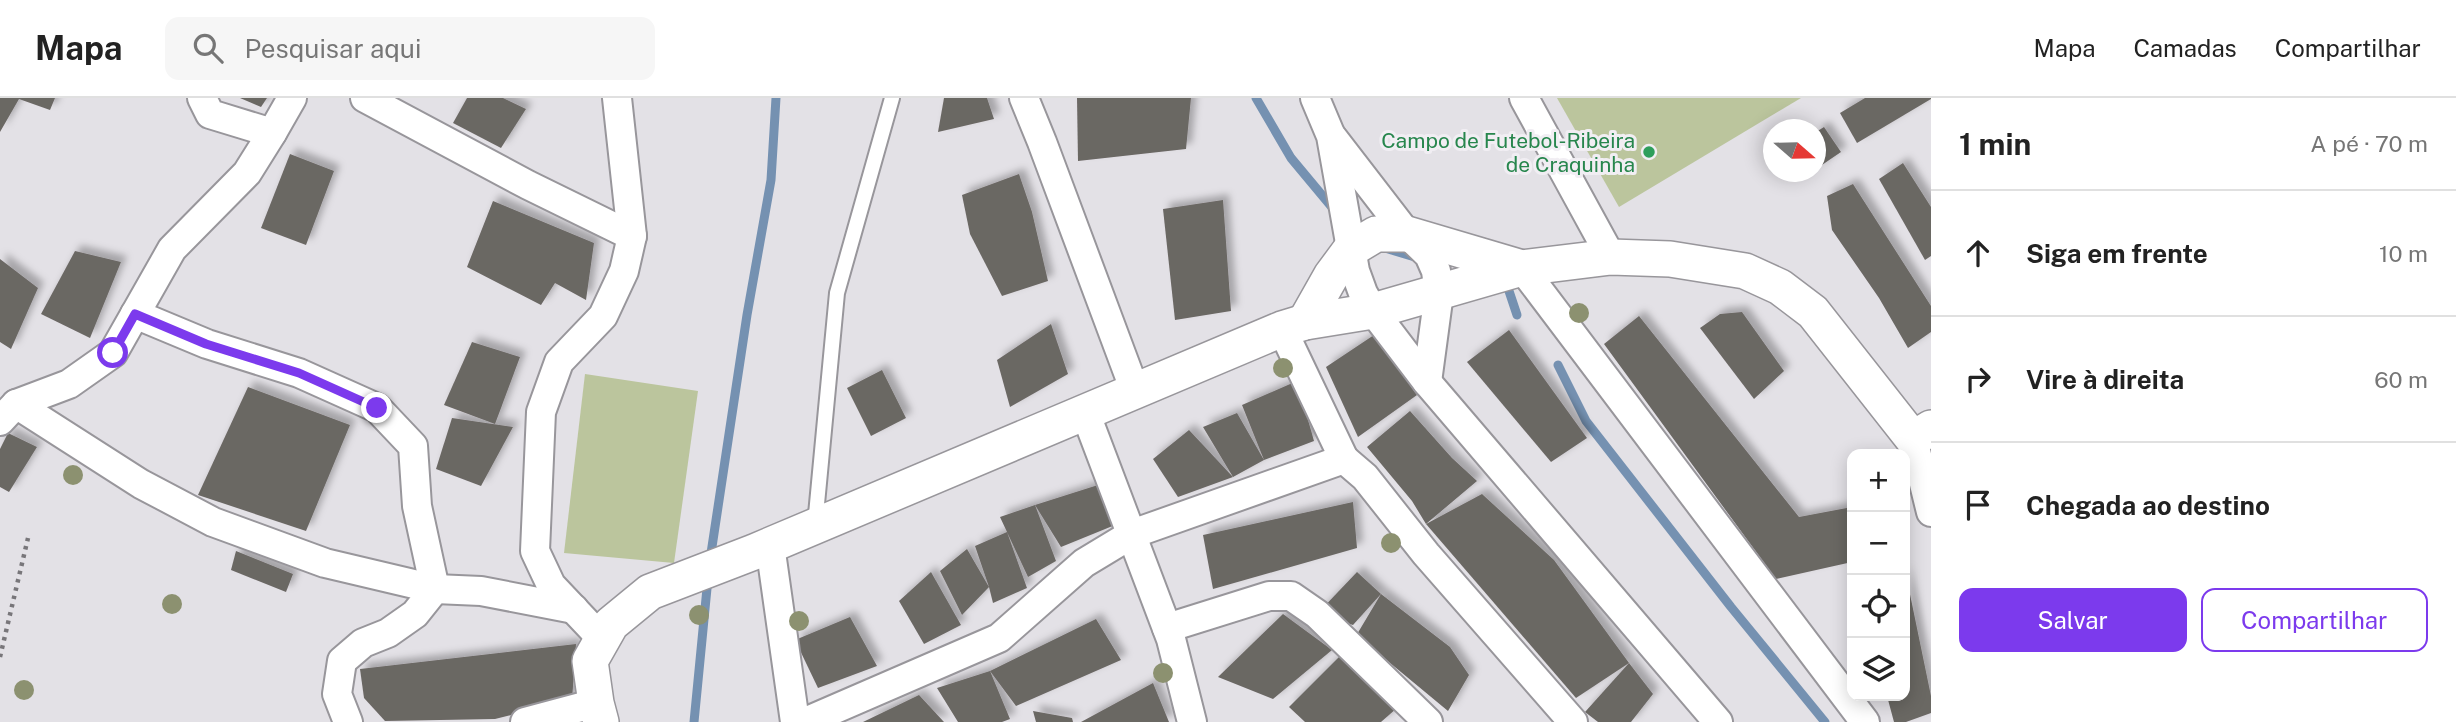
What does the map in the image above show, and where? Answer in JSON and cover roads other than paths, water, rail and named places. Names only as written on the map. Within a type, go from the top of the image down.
[{"type":"street","points":[[202,98],[210,114],[272,133]]},
{"type":"street","points":[[8,412],[69,384],[113,353],[172,249],[247,173],[292,98]]},
{"type":"street","points":[[365,98],[528,185],[632,236]]},
{"type":"street","points":[[603,640],[551,584],[535,551],[541,412],[559,362],[603,316],[624,271],[632,236],[617,98]]},
{"type":"street","points":[[1024,98],[1135,391]]},
{"type":"street","points":[[1315,98],[1331,136],[1355,271],[1373,311],[1427,382],[1718,722]]},
{"type":"street","points":[[1524,98],[1611,257]]},
{"type":"street","points":[[1331,136],[1407,234],[1429,255],[1436,271],[1439,293],[1427,382]]},
{"type":"street","points":[[1294,326],[1351,249],[1376,234],[1407,234],[1522,268],[1865,722]]},
{"type":"street","points":[[525,722],[599,712],[590,661],[611,624],[650,592],[762,549],[1294,326],[1373,311],[1522,268],[1611,257],[1670,259],[1745,271],[1780,287],[1813,312],[1922,433],[1931,512]]},
{"type":"street","points":[[135,314],[206,344],[299,373],[377,408],[413,446],[417,506],[435,589]]},
{"type":"street","points":[[1294,326],[1344,459],[1366,477],[1426,554],[1573,722]]},
{"type":"street","points":[[8,412],[213,522],[325,563],[435,589],[481,591],[574,609]]},
{"type":"street","points":[[1085,412],[1167,628],[1192,722]]},
{"type":"street","points":[[806,722],[999,638],[1084,563],[1132,534],[1344,459]]},
{"type":"street","points":[[762,549],[795,722]]},
{"type":"street","points":[[348,722],[337,694],[342,661],[363,643],[388,632],[415,614],[435,589]]},
{"type":"street","points":[[1167,628],[1269,596],[1291,596],[1317,614],[1428,722]]},
{"type":"lane","points":[[815,525],[837,293],[892,98]]},
{"type":"waterway","points":[[710,560],[747,315],[771,180],[776,98]]},
{"type":"waterway","points":[[1256,98],[1291,158],[1336,212]]},
{"type":"waterway","points":[[1385,248],[1418,258]]},
{"type":"waterway","points":[[1502,284],[1507,285],[1517,315]]},
{"type":"waterway","points":[[1558,365],[1586,421],[1731,607],[1825,722]]},
{"type":"waterway","points":[[694,722],[708,578]]},
{"type":"place","name":"Campo de Futebol-Ribeira de Craquinha","points":[[1649,152]]}]
